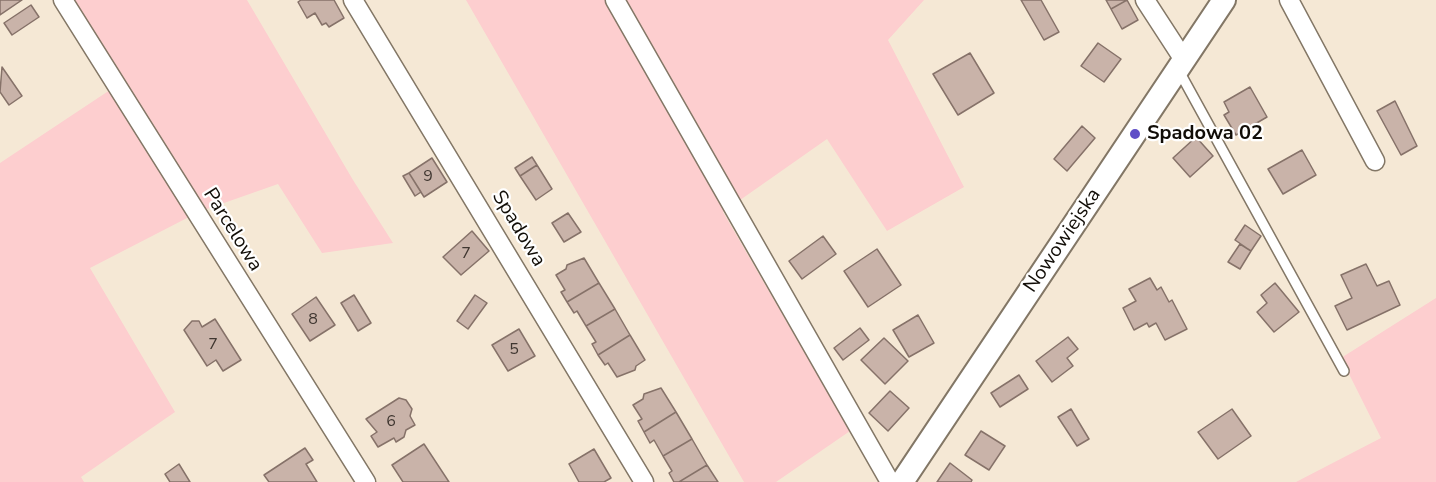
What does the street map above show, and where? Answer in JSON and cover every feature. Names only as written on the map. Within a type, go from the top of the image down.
[{"type":"street","name":"Parcelowa","points":[[63,0],[366,482]]},
{"type":"street","name":"Spadowa","points":[[353,0],[644,482]]},
{"type":"street","points":[[615,0],[890,482]]},
{"type":"street","points":[[1145,0],[1181,64]]},
{"type":"street","name":"Nowowiejska","points":[[902,482],[1224,0]]},
{"type":"street","points":[[1289,0],[1375,161]]},
{"type":"lane","points":[[1181,64],[1344,371]]},
{"type":"shaded area","points":[[74,0],[247,0],[353,180],[393,243],[322,253],[278,184],[204,210]]},
{"type":"shaded area","points":[[466,0],[924,0],[888,40],[964,187],[887,231],[827,139],[723,212],[850,431],[776,482],[744,482]]},
{"type":"shaded area","points":[[110,90],[189,217],[90,268],[175,412],[81,477],[84,482],[0,482],[0,163]]},
{"type":"shaded area","points":[[1436,298],[1436,482],[1296,482],[1381,438],[1341,358]]},
{"type":"building","points":[[0,0],[22,0],[0,15]]},
{"type":"building","points":[[301,0],[334,0],[344,18],[329,27],[326,23],[322,25],[315,13],[307,18],[298,2]]},
{"type":"building","points":[[1021,0],[1041,0],[1059,32],[1044,40]]},
{"type":"building","points":[[1106,0],[1127,0],[1111,9]]},
{"type":"building","points":[[1127,0],[1138,20],[1122,29],[1111,9]]},
{"type":"building","points":[[31,5],[39,17],[12,35],[4,23]]},
{"type":"building","points":[[1098,43],[1121,59],[1104,82],[1081,66]]},
{"type":"building","points":[[970,53],[994,93],[958,115],[933,74]]},
{"type":"building","points":[[2,67],[22,96],[9,105],[0,92]]},
{"type":"building","points":[[1250,87],[1267,117],[1236,135],[1224,115],[1229,112],[1224,102]]},
{"type":"building","points":[[1395,101],[1417,146],[1401,155],[1377,111]]},
{"type":"building","points":[[1082,126],[1095,138],[1067,171],[1054,159]]},
{"type":"building","points":[[1196,137],[1213,156],[1190,177],[1173,158]]},
{"type":"building","points":[[1302,150],[1316,175],[1283,194],[1268,169]]},
{"type":"building","points":[[532,157],[537,165],[520,176],[515,168]]},
{"type":"building","points":[[432,158],[447,182],[424,197],[409,173]]},
{"type":"building","points":[[537,165],[552,189],[536,200],[520,176]]},
{"type":"building","points":[[409,173],[421,192],[415,196],[403,176]]},
{"type":"building","points":[[568,213],[581,232],[564,242],[552,223]]},
{"type":"building","points":[[1245,225],[1261,236],[1251,251],[1235,240]]},
{"type":"building","points":[[472,231],[489,251],[461,275],[443,257]]},
{"type":"building","points":[[823,236],[836,254],[802,279],[789,261]]},
{"type":"building","points":[[1240,244],[1251,251],[1240,269],[1228,262]]},
{"type":"building","points":[[877,249],[901,285],[868,307],[844,271]]},
{"type":"building","points":[[584,258],[599,283],[567,302],[561,292],[565,290],[556,275],[566,269],[567,265]]},
{"type":"building","points":[[1366,264],[1377,286],[1389,281],[1400,305],[1347,330],[1335,306],[1352,298],[1341,275]]},
{"type":"building","points":[[1150,278],[1157,290],[1161,287],[1169,302],[1172,300],[1187,329],[1165,340],[1156,323],[1149,327],[1147,323],[1134,330],[1123,308],[1136,301],[1129,289]]},
{"type":"building","points":[[599,283],[615,309],[586,326],[577,311],[574,313],[567,302]]},
{"type":"building","points":[[1275,283],[1299,312],[1274,332],[1257,312],[1267,303],[1261,295]]},
{"type":"building","points":[[354,295],[371,323],[358,331],[341,303]]},
{"type":"building","points":[[475,295],[487,303],[468,329],[457,321]]},
{"type":"building","points":[[316,297],[335,325],[310,341],[292,314]]},
{"type":"building","points":[[615,309],[630,335],[598,355],[592,344],[596,342],[586,326]]},
{"type":"building","points":[[918,315],[934,343],[909,357],[893,330]]},
{"type":"building","points":[[215,319],[241,360],[223,371],[216,360],[207,366],[184,330],[192,321],[199,321],[202,327]]},
{"type":"building","points":[[860,328],[869,340],[843,360],[834,348]]},
{"type":"building","points":[[519,329],[535,356],[508,371],[492,345]]},
{"type":"building","points":[[630,335],[645,360],[636,366],[635,370],[617,377],[608,363],[605,365],[598,355]]},
{"type":"building","points":[[1068,337],[1078,349],[1067,358],[1073,366],[1052,382],[1036,361]]},
{"type":"building","points":[[884,338],[908,361],[885,384],[861,360]]},
{"type":"building","points":[[1019,375],[1028,389],[1000,407],[991,393]]},
{"type":"building","points":[[661,388],[676,412],[644,432],[638,421],[642,419],[633,405],[643,399],[644,394]]},
{"type":"building","points":[[890,391],[909,408],[888,431],[869,413]]},
{"type":"building","points":[[399,398],[406,400],[412,409],[410,416],[415,425],[406,430],[404,437],[396,442],[394,438],[378,447],[371,436],[377,432],[366,419]]},
{"type":"building","points":[[1071,409],[1089,439],[1077,446],[1058,417]]},
{"type":"building","points":[[1232,409],[1251,436],[1218,459],[1198,432]]},
{"type":"building","points":[[676,412],[692,439],[663,456],[654,440],[650,443],[644,432]]},
{"type":"building","points":[[981,431],[1005,446],[989,470],[965,455]]},
{"type":"building","points":[[692,439],[707,465],[679,482],[674,482],[669,473],[672,471],[663,456]]},
{"type":"building","points":[[424,444],[449,482],[403,482],[392,465]]},
{"type":"building","points":[[305,448],[313,460],[306,464],[317,482],[269,482],[264,475]]},
{"type":"building","points":[[594,449],[611,478],[604,482],[579,482],[569,464]]},
{"type":"building","points":[[950,463],[972,480],[971,482],[937,482]]},
{"type":"building","points":[[179,464],[190,482],[170,482],[165,474]]},
{"type":"building","points":[[707,465],[718,482],[679,482]]},
{"type":"place","name":"Spadowa 02","points":[[1135,134]]}]
